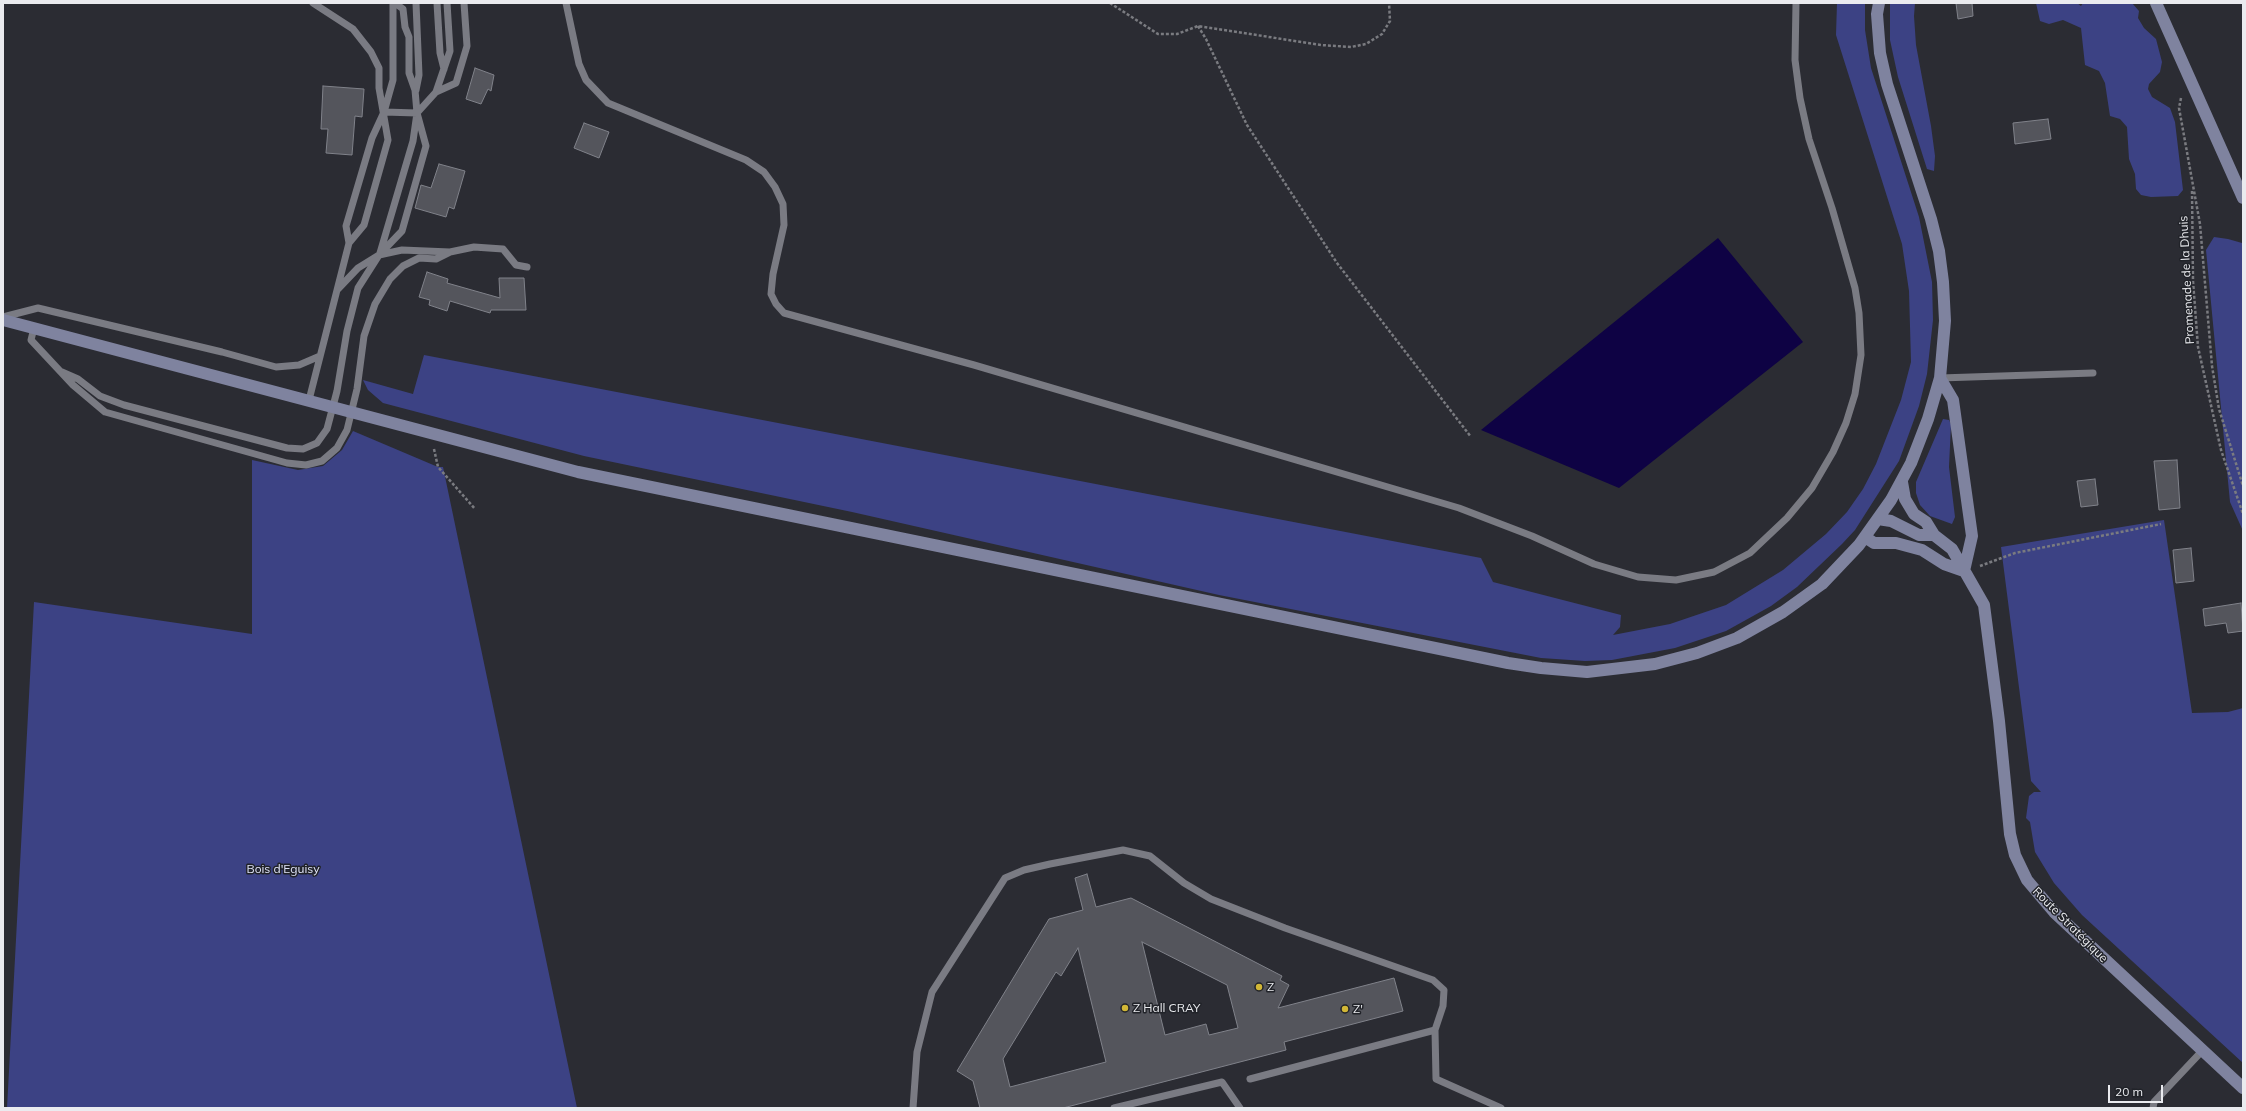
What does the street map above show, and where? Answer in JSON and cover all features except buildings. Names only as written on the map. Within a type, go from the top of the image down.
[{"type":"main road","points":[[3,320],[578,472],[1508,663],[1568,671],[1606,671],[1655,664],[1697,653],[1737,638],[1784,612],[1812,592],[1838,568],[1865,537],[1902,482],[1918,448],[1940,378],[1945,322],[1939,251],[1921,185],[1887,84],[1880,52],[1877,14],[1879,3]]},
{"type":"main road","points":[[2156,3],[2243,198]]},
{"type":"main road","points":[[1865,537],[1874,543],[1896,543],[1922,550],[1944,564],[1964,571],[1972,536],[1953,400],[1940,378]]},
{"type":"main road","name":"Route Stratégique","points":[[1902,482],[1906,499],[1914,514],[1926,522],[1934,535],[1952,549],[1984,605],[1988,625],[2010,834],[2020,866],[2039,896],[2054,912],[2243,1088]]},
{"type":"main road","points":[[1878,519],[1891,521],[1919,535],[1934,535]]},
{"type":"lane","points":[[313,3],[353,29],[371,52],[379,68],[379,88],[388,140],[364,225],[349,243]]},
{"type":"lane","points":[[309,400],[349,243],[346,226],[372,138],[384,112],[393,80],[394,3]]},
{"type":"lane","points":[[394,3],[403,9],[405,27],[409,37],[409,72],[416,90]]},
{"type":"lane","points":[[379,256],[413,141],[417,113],[416,90],[420,75],[416,3]]},
{"type":"lane","points":[[437,3],[440,53],[444,70]]},
{"type":"lane","points":[[384,112],[417,113],[436,92],[450,51],[447,3]]},
{"type":"lane","points":[[436,92],[456,83],[467,46],[464,3]]},
{"type":"lane","points":[[566,3],[579,64],[586,80],[608,102],[746,160],[764,172],[775,187],[783,204],[784,225],[773,274],[771,294],[776,304],[784,313],[982,367],[1459,508],[1532,536],[1594,564],[1638,577],[1676,580],[1714,572],[1750,553],[1787,518],[1812,488],[1833,452],[1846,423],[1855,394],[1861,355],[1859,312],[1855,288],[1832,208],[1809,139],[1800,98],[1795,60],[1796,3]]},
{"type":"lane","points":[[62,372],[78,379],[100,396],[124,405],[287,448],[303,449],[317,443],[327,429],[346,331],[358,288],[379,256],[402,231],[426,146],[417,113]]},
{"type":"lane","points":[[34,328],[30,340],[62,372],[73,386],[97,406],[112,415],[287,463],[306,465],[322,461],[337,448],[347,430],[357,389],[364,336],[375,304],[390,279],[403,266],[419,258],[436,259],[450,252],[474,247],[503,249],[516,266],[527,267]]},
{"type":"lane","points":[[337,290],[358,268],[379,256],[402,250],[435,249],[450,252]]},
{"type":"lane","points":[[3,316],[38,308],[222,352],[276,367],[299,365],[320,356]]},
{"type":"lane","points":[[1940,378],[2093,373]]},
{"type":"lane","points":[[913,1108],[917,1052],[932,992],[1005,878],[1024,870],[1123,850],[1150,856],[1184,883],[1211,898],[1285,928],[1433,980],[1444,990],[1443,1006],[1435,1030],[1436,1080],[1501,1108]]},
{"type":"lane","points":[[1250,1078],[1435,1030]]},
{"type":"lane","points":[[2153,1108],[2154,1102],[2203,1050]]},
{"type":"lane","points":[[1114,1108],[1222,1082],[1240,1108]]},
{"type":"path","points":[[1110,3],[1158,34],[1177,34],[1198,26],[1321,45],[1351,47],[1366,44],[1382,34],[1390,22],[1389,3]]},
{"type":"path","points":[[1198,26],[1206,38],[1247,125],[1338,263],[1471,437]]},
{"type":"path","name":"Promenade de la Dhuis","points":[[2186,71],[2179,108],[2189,156],[2192,184],[2200,224],[2212,366],[2219,409],[2243,486]]},
{"type":"path","name":"Promenade de la Dhuis","points":[[2192,184],[2193,281],[2198,347],[2221,450],[2243,514]]},
{"type":"path","points":[[429,432],[438,467],[475,509]]},
{"type":"path","points":[[1964,571],[2014,553],[2161,524]]},
{"type":"green space","points":[[1837,3],[1865,3],[1865,30],[1871,68],[1919,217],[1932,282],[1933,320],[1927,374],[1919,406],[1899,461],[1855,530],[1842,544],[1797,587],[1771,606],[1726,631],[1675,648],[1612,660],[1585,661],[1541,658],[1219,595],[852,512],[584,456],[383,403],[368,390],[363,380],[413,394],[424,355],[1481,558],[1493,582],[1621,615],[1620,627],[1613,635],[1670,624],[1726,605],[1783,570],[1826,534],[1847,512],[1863,489],[1876,464],[1901,400],[1911,362],[1909,291],[1902,244],[1836,35]]},
{"type":"green space","points":[[1890,3],[1915,3],[1914,16],[1916,45],[1931,126],[1935,156],[1934,171],[1927,169],[1898,77],[1890,40]]},
{"type":"green space","points":[[2036,3],[2077,3],[2081,6],[2083,3],[2132,3],[2139,11],[2138,18],[2144,28],[2156,39],[2162,62],[2160,72],[2149,84],[2148,89],[2152,97],[2170,108],[2175,122],[2183,190],[2178,196],[2151,197],[2141,195],[2136,189],[2135,174],[2129,159],[2127,127],[2120,119],[2110,116],[2105,83],[2099,71],[2085,65],[2081,28],[2063,20],[2049,24],[2040,21]]},
{"type":"green space","points":[[2214,237],[2242,243],[2243,246],[2243,531],[2230,502],[2206,250]]},
{"type":"green space","points":[[1943,419],[1949,420],[1951,424],[1949,467],[1955,517],[1952,524],[1930,516],[1920,505],[1916,493],[1916,482]]},
{"type":"green space","name":"Bois d'Eguisy","points":[[353,431],[438,467],[443,467],[577,1108],[7,1108],[34,602],[252,634],[252,460],[298,470],[323,466],[342,450]]},
{"type":"green space","points":[[2164,520],[2192,713],[2228,712],[2243,708],[2243,1063],[2082,915],[2054,883],[2035,852],[2030,822],[2026,818],[2029,796],[2034,792],[2041,792],[2031,781],[2001,547]]},
{"type":"shaded area","points":[[1718,238],[1803,342],[1619,488],[1481,430]]},
{"type":"place","name":"Z","points":[[1259,987]]},
{"type":"place","name":"Z Hall CRAY","points":[[1125,1008]]},
{"type":"place","name":"Z'","points":[[1345,1009]]}]
